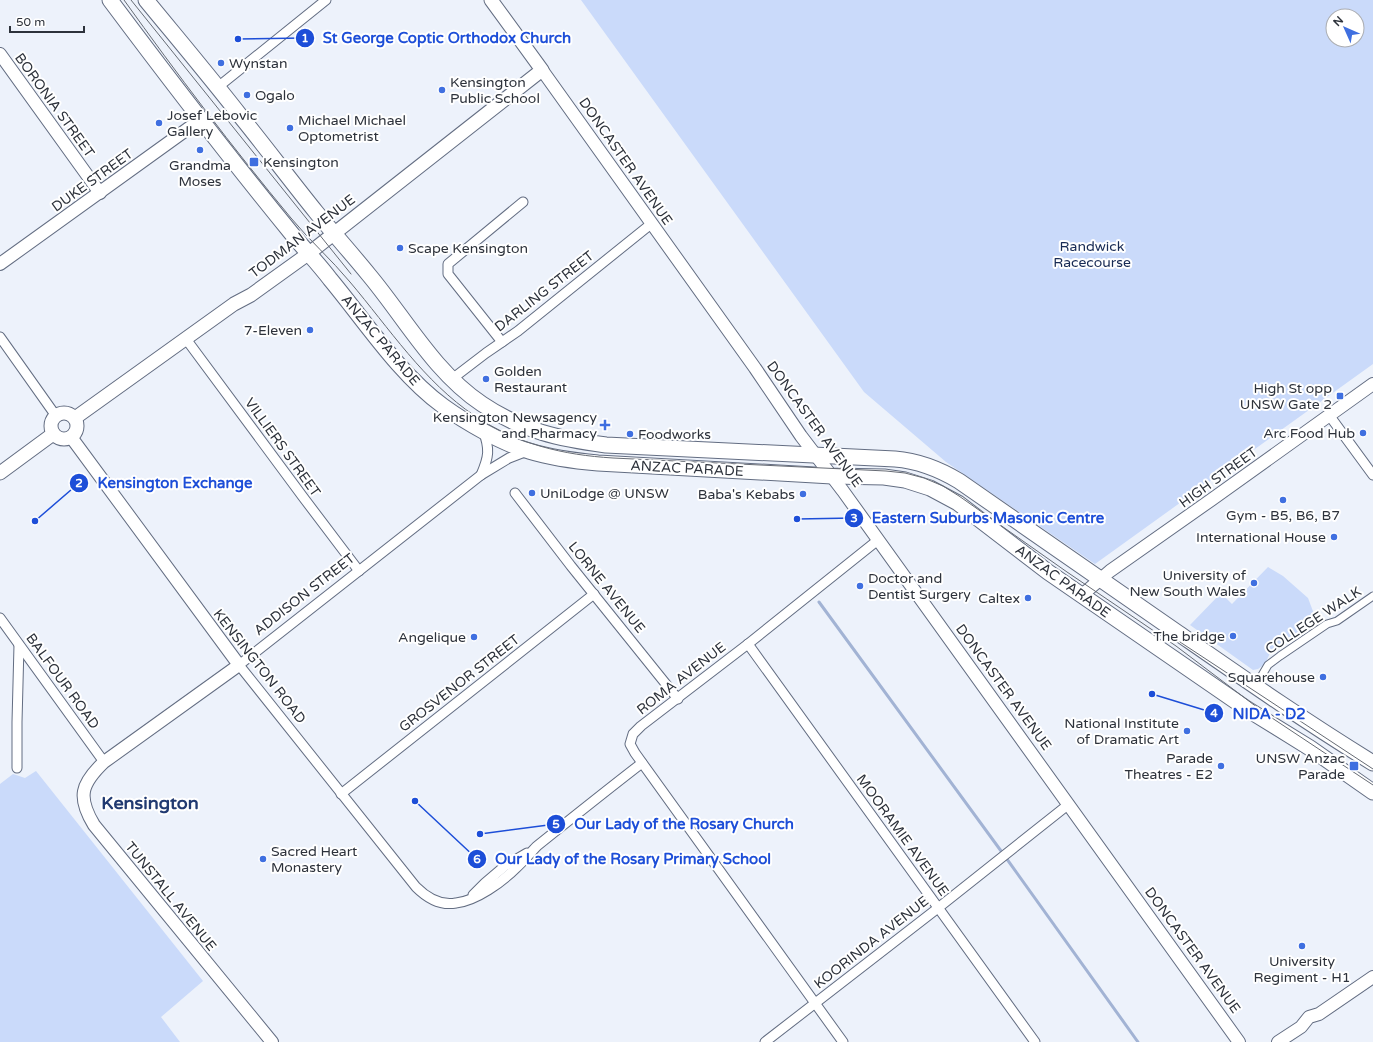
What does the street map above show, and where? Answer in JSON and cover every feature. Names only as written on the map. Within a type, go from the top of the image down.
[{"type":"main road","name":"ANZAC PARADE","points":[[110,0],[200,120],[308,254],[412,379],[444,406],[466,421],[527,451],[559,458],[598,463],[832,476],[884,477],[918,484],[938,492],[958,503],[1042,568],[1247,709],[1310,748],[1373,792]]},
{"type":"main road","name":"ANZAC PARADE","points":[[146,0],[218,87],[334,234],[370,276],[421,343],[452,379],[471,397],[497,414],[526,428],[559,438],[606,445],[817,456],[895,458],[918,462],[939,469],[959,481],[1255,687],[1373,763]]},
{"type":"main road","name":"DONCASTER AVENUE","points":[[491,0],[542,70]]},
{"type":"main road","name":"TODMAN AVENUE","points":[[75,418],[234,304],[251,295],[308,254],[542,70]]},
{"type":"main road","points":[[64,413],[72,415],[75,418],[77,426],[71,437],[64,439],[56,437],[53,434],[51,426],[56,416],[64,413]]},
{"type":"main road","points":[[0,473],[53,434]]},
{"type":"street","points":[[218,87],[326,0]]},
{"type":"street","name":"BORONIA STREET","points":[[0,54],[100,192]]},
{"type":"street","name":"DONCASTER AVENUE","points":[[542,70],[817,456],[1239,1042]]},
{"type":"street","name":"DUKE STREET","points":[[0,264],[200,120]]},
{"type":"street","points":[[502,342],[448,274],[448,264],[523,202]]},
{"type":"street","name":"DARLING STREET","points":[[452,379],[518,331],[651,224]]},
{"type":"street","points":[[0,337],[56,416]]},
{"type":"street","name":"VILLIERS STREET","points":[[186,338],[359,571]]},
{"type":"street","name":"HIGH STREET","points":[[1082,595],[1110,571],[1373,384]]},
{"type":"street","points":[[1329,415],[1373,475]]},
{"type":"street","points":[[481,475],[488,455],[488,445],[483,430]]},
{"type":"street","name":"KENSINGTON ROAD","points":[[71,437],[239,665],[424,896],[438,903],[456,903],[469,899],[505,866],[536,848],[642,762]]},
{"type":"street","name":"ADDISON STREET","points":[[104,762],[239,665],[481,475],[509,458],[527,451]]},
{"type":"street","name":"LORNE AVENUE","points":[[515,493],[571,566],[678,699]]},
{"type":"street","name":"ROMA AVENUE","points":[[642,762],[630,744],[633,734],[641,726],[678,699],[878,540]]},
{"type":"street","name":"GROSVENOR STREET","points":[[342,794],[594,594]]},
{"type":"street","name":"COLLEGE WALK","points":[[1255,687],[1268,666],[1280,656],[1327,624],[1336,621],[1373,596]]},
{"type":"street","name":"BALFOUR ROAD","points":[[0,618],[104,762]]},
{"type":"street","name":"MOORAMIE AVENUE","points":[[748,644],[1035,1042]]},
{"type":"street","points":[[17,768],[20,645]]},
{"type":"street","name":"TUNSTALL AVENUE","points":[[104,762],[94,771],[84,790],[83,802],[87,814],[94,825],[272,1042]]},
{"type":"street","points":[[642,762],[843,1042]]},
{"type":"street","name":"KOORINDA AVENUE","points":[[765,1042],[1069,804]]},
{"type":"street","points":[[1278,1042],[1301,1026],[1309,1017],[1320,1014],[1373,977]]},
{"type":"green space","name":"Randwick Racecourse","points":[[581,0],[1373,0],[1373,364],[1095,564],[946,462],[864,392]]},
{"type":"green space","points":[[1268,567],[1283,576],[1308,598],[1314,614],[1310,623],[1270,653],[1265,664],[1258,669],[1253,670],[1190,625],[1221,593],[1232,604]]},
{"type":"green space","points":[[36,771],[203,981],[161,1017],[180,1042],[0,1042],[0,784],[13,774],[25,778]]},
{"type":"waterway","points":[[819,602],[1004,855],[1138,1042]]},
{"type":"tram line","points":[[124,0],[205,110],[291,218],[343,274],[423,371],[439,387],[475,416],[491,426],[524,441],[558,451],[576,454],[613,458],[886,471],[905,473],[924,478],[943,486],[959,496],[1176,646],[1266,714],[1373,785]]},
{"type":"tram line","points":[[131,0],[351,274]]},
{"type":"tram line","points":[[1180,642],[1373,769]]},
{"type":"place","name":"St George Coptic Orthodox Church","points":[[238,39]]},
{"type":"place","name":"Wynstan","points":[[221,63]]},
{"type":"place","name":"Kensington Public School","points":[[442,90]]},
{"type":"place","name":"Ogalo","points":[[247,95]]},
{"type":"place","name":"Josef Lebovic Gallery","points":[[159,123]]},
{"type":"place","name":"Michael Michael Optometrist","points":[[290,128]]},
{"type":"place","name":"Grandma Moses","points":[[200,150]]},
{"type":"place","name":"Kensington","points":[[254,162]]},
{"type":"place","name":"Scape Kensington","points":[[400,248]]},
{"type":"place","name":"7-Eleven","points":[[310,330]]},
{"type":"place","name":"Golden Restaurant","points":[[486,379]]},
{"type":"place","name":"High St opp UNSW Gate 2","points":[[1340,396]]},
{"type":"place","name":"Kensington Newsagency and Pharmacy","points":[[605,425]]},
{"type":"place","name":"Arc Food Hub","points":[[1363,433]]},
{"type":"place","name":"Foodworks","points":[[630,434]]},
{"type":"place","name":"UniLodge @ UNSW","points":[[532,493]]},
{"type":"place","name":"Baba's Kebabs","points":[[803,494]]},
{"type":"place","name":"Gym - B5, B6, B7","points":[[1283,500]]},
{"type":"place","name":"Eastern Suburbs Masonic Centre","points":[[797,519]]},
{"type":"place","name":"Kensington Exchange","points":[[35,521]]},
{"type":"place","name":"International House","points":[[1334,537]]},
{"type":"place","name":"University of New South Wales","points":[[1254,583]]},
{"type":"place","name":"Doctor and Dentist Surgery","points":[[860,586]]},
{"type":"place","name":"Caltex","points":[[1028,598]]},
{"type":"place","name":"The bridge","points":[[1233,636]]},
{"type":"place","name":"Angelique","points":[[474,637]]},
{"type":"place","name":"Squarehouse","points":[[1323,677]]},
{"type":"place","name":"NIDA - D2","points":[[1152,694]]},
{"type":"place","name":"National Institute of Dramatic Art","points":[[1187,731]]},
{"type":"place","name":"Parade Theatres - E2","points":[[1221,766]]},
{"type":"place","name":"UNSW Anzac Parade","points":[[1354,766]]},
{"type":"place","name":"Our Lady of the Rosary Primary School","points":[[415,801]]},
{"type":"place","name":"Our Lady of the Rosary Church","points":[[480,834]]},
{"type":"place","name":"Sacred Heart Monastery","points":[[263,859]]},
{"type":"place","name":"University Regiment - H1","points":[[1302,946]]},
{"type":"district","name":"Kensington","points":[[150,803]]}]
